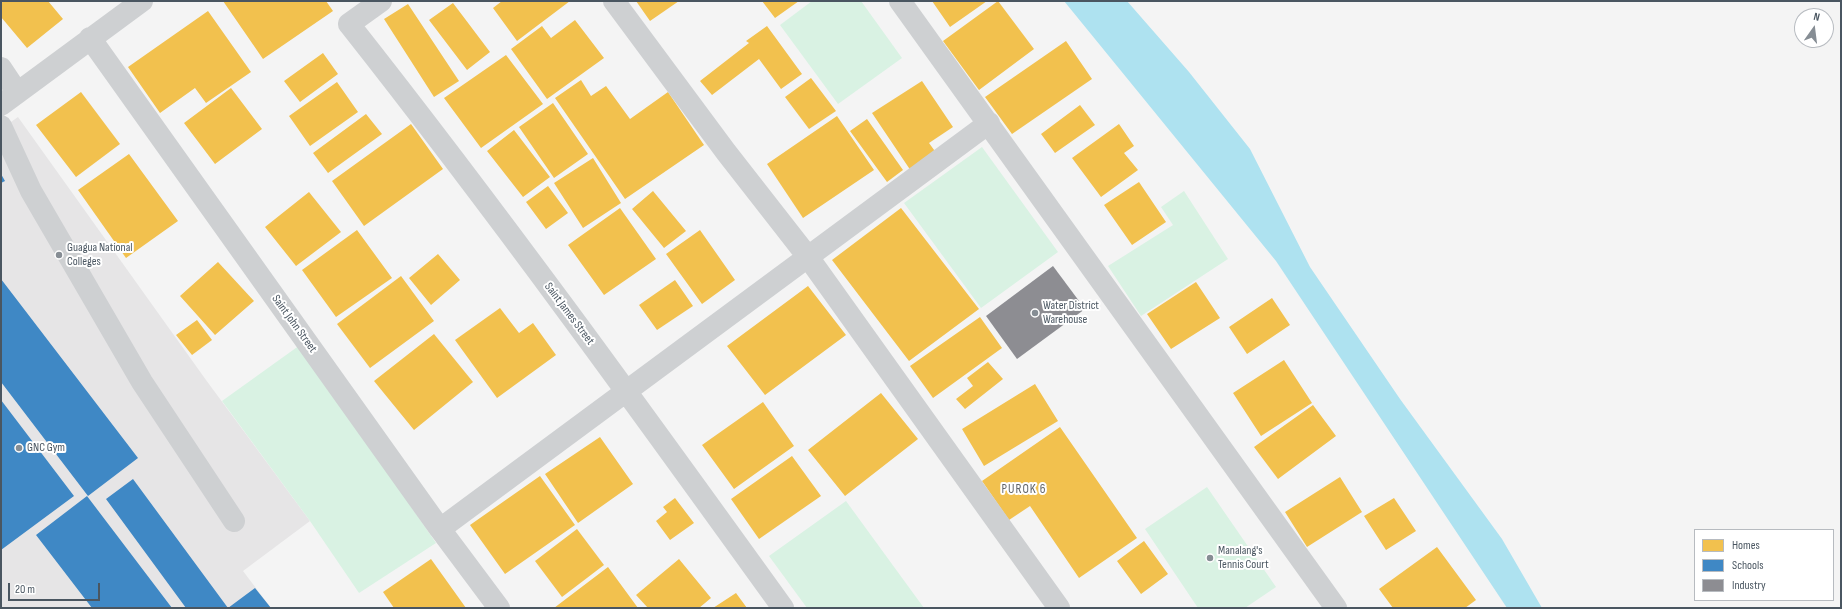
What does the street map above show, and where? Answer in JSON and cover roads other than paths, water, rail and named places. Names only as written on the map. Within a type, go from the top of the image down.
[{"type":"street","points":[[1,68],[9,98],[142,1]]},
{"type":"street","points":[[349,24],[356,1]]},
{"type":"street","points":[[349,24],[381,1]]},
{"type":"street","points":[[614,1],[726,152],[808,257],[1059,608]]},
{"type":"street","points":[[900,1],[1336,608]]},
{"type":"street","name":"Saint James Street","points":[[349,24],[394,80],[627,391],[783,608]]},
{"type":"street","name":"Saint John Street","points":[[90,38],[440,529],[499,608]]},
{"type":"street","points":[[440,529],[989,123]]},
{"type":"street","points":[[1,126],[31,191],[142,382],[234,521]]},
{"type":"water","points":[[1064,1],[1127,1],[1189,72],[1250,149],[1310,267],[1400,399],[1502,539],[1542,608],[1507,608],[1276,261]]},
{"type":"place","name":"Guagua National Colleges","points":[[59,255]]},
{"type":"place","name":"Water District Warehouse","points":[[1035,313]]},
{"type":"place","name":"GNC Gym","points":[[19,448]]},
{"type":"place","name":"Manalang's Tennis Court","points":[[1210,558]]},
{"type":"district","name":"PUROK 6","points":[[1024,490]]}]
